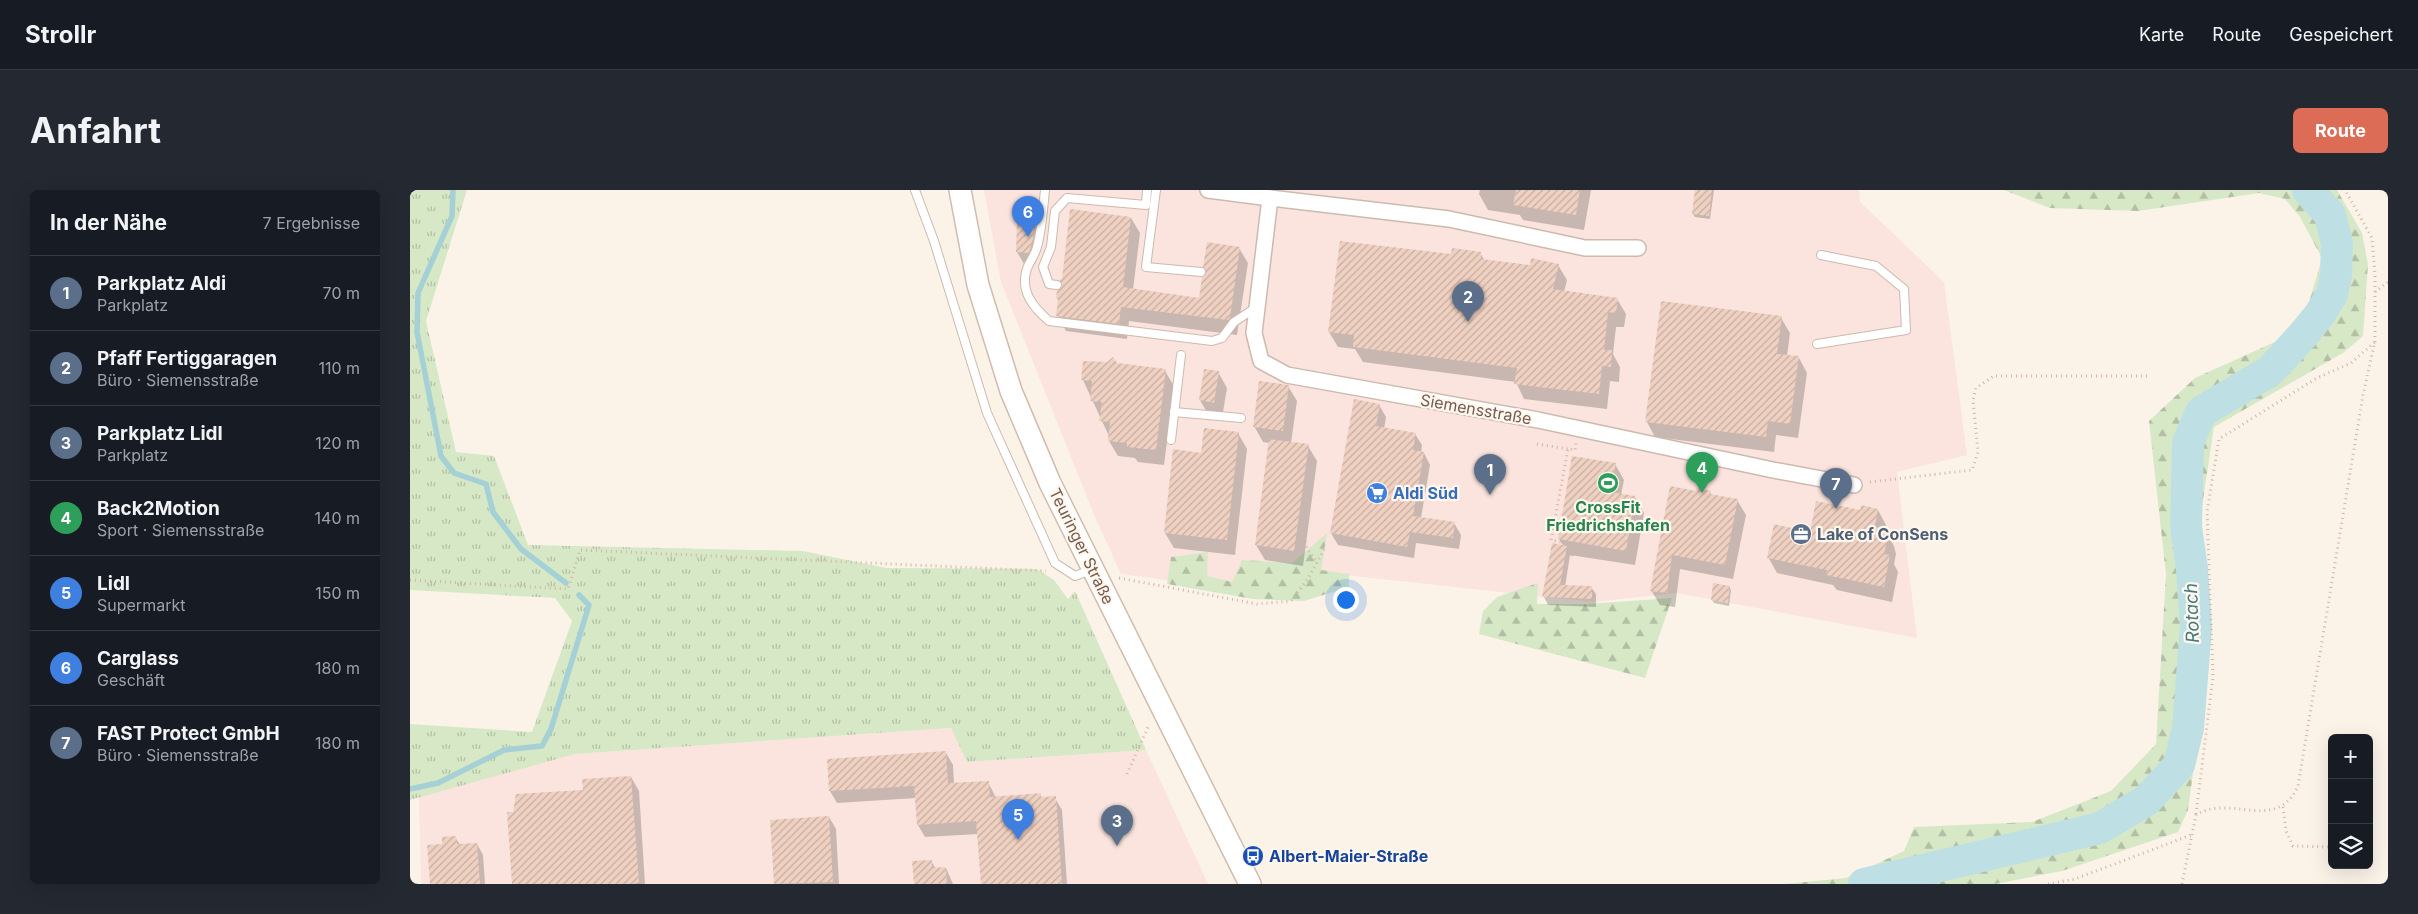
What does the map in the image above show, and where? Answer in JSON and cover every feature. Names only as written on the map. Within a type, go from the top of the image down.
[{"type":"street","name":"Teuringer Straße","points":[[960,190],[978,285],[1010,390],[1050,483],[1250,884]]},
{"type":"street","points":[[1208,190],[1449,219],[1585,248],[1638,248]]},
{"type":"street","name":"Siemensstraße","points":[[1270,198],[1254,333],[1261,361],[1287,375],[1579,429],[1854,485]]},
{"type":"lane","points":[[915,190],[934,241],[987,413],[1055,563],[1075,576],[1093,569]]},
{"type":"lane","points":[[1045,190],[1037,250],[1026,270],[1025,284],[1033,306],[1049,321],[1212,342],[1222,338],[1234,322],[1257,307]]},
{"type":"lane","points":[[1057,286],[1049,284],[1043,267],[1051,247],[1055,212],[1067,198],[1146,205],[1148,190]]},
{"type":"lane","points":[[1156,190],[1146,267],[1201,272]]},
{"type":"lane","points":[[1817,344],[1906,330],[1904,289],[1876,266],[1821,255]]},
{"type":"lane","points":[[1171,440],[1182,355]]},
{"type":"lane","points":[[1174,412],[1241,418]]},
{"type":"path","points":[[2196,814],[2212,808],[2268,811],[2283,807],[2293,796],[2298,786],[2364,395],[2376,342],[2372,238],[2344,190]]},
{"type":"path","points":[[2374,293],[2388,282]]},
{"type":"path","points":[[2182,884],[2196,814],[2213,677],[2207,512],[2219,439],[2317,378],[2351,362],[2376,342]]},
{"type":"path","points":[[1854,485],[1972,470],[1978,452],[1973,400],[1976,388],[1994,376],[2150,376]]},
{"type":"path","points":[[1537,444],[1575,450],[1579,429]]},
{"type":"path","points":[[1568,449],[1551,540],[1574,545],[1572,556]]},
{"type":"path","points":[[1304,537],[1307,549],[1316,562]]},
{"type":"path","points":[[1118,585],[1113,576],[1257,604],[1291,600],[1307,580],[1325,548]]},
{"type":"path","points":[[410,580],[568,588],[580,550],[1067,572]]},
{"type":"path","points":[[1127,774],[1150,722]]},
{"type":"path","points":[[2283,807],[2286,831],[2293,846],[2328,847]]},
{"type":"path","points":[[2048,884],[2075,879],[2191,835]]},
{"type":"shaded area","points":[[984,190],[1859,190],[1860,202],[1944,282],[1967,455],[1897,472],[1917,638],[1677,593],[1593,602],[1335,574],[1308,598],[1121,574],[1095,517],[1001,282]]},
{"type":"shaded area","points":[[952,728],[967,762],[1146,750],[1208,884],[421,884],[419,796],[575,754]]},
{"type":"green space","points":[[410,190],[467,190],[426,321],[456,452],[494,456],[528,545],[803,551],[886,568],[1037,569],[1054,580],[1068,599],[1075,591],[1146,750],[967,762],[951,728],[575,754],[410,800],[410,724],[532,732],[572,621],[555,598],[410,590]]},
{"type":"green space","points":[[2004,190],[2337,190],[2362,233],[2368,265],[2363,336],[2343,353],[2214,427],[2201,513],[2206,677],[2188,810],[2178,832],[2062,871],[1995,884],[1784,884],[1846,878],[1904,851],[1914,827],[2032,822],[2111,791],[2156,744],[2166,574],[2149,421],[2195,378],[2277,341],[2307,309],[2322,258],[2300,217],[2285,199],[2259,193],[2138,211],[2050,208]]},
{"type":"green space","points":[[1327,533],[1321,570],[1349,574],[1349,587],[1304,601],[1253,599],[1167,584],[1171,557],[1208,552],[1207,576],[1232,582],[1242,560],[1292,563]]},
{"type":"green space","points":[[1538,583],[1537,604],[1587,604],[1672,598],[1645,678],[1479,634],[1483,611],[1497,597]]},
{"type":"building","points":[[1516,190],[1580,190],[1576,215],[1513,205]]},
{"type":"building","points":[[1695,190],[1712,190],[1709,216],[1692,214]]},
{"type":"building","points":[[1070,209],[1131,217],[1123,287],[1199,298],[1202,277],[1206,273],[1203,267],[1207,242],[1240,247],[1230,318],[1228,320],[1121,307],[1119,324],[1056,316],[1058,299],[1056,298],[1057,291],[1062,286],[1059,280],[1062,279]]},
{"type":"building","points":[[1017,220],[1034,221],[1033,239],[1029,253],[1016,252]]},
{"type":"building","points":[[1340,241],[1451,254],[1452,248],[1481,252],[1481,259],[1530,265],[1531,258],[1559,264],[1553,289],[1618,298],[1616,313],[1608,312],[1604,350],[1612,350],[1611,367],[1602,366],[1599,394],[1514,384],[1517,368],[1353,347],[1354,335],[1328,332]]},
{"type":"building","points":[[1661,301],[1782,316],[1777,354],[1799,356],[1790,424],[1768,421],[1766,437],[1645,422]]},
{"type":"building","points":[[1113,357],[1117,363],[1166,369],[1156,450],[1127,447],[1127,443],[1108,441],[1110,422],[1099,421],[1102,402],[1090,401],[1092,381],[1081,380],[1083,361],[1107,362]]},
{"type":"building","points":[[1204,369],[1219,371],[1214,403],[1199,400]]},
{"type":"building","points":[[1259,381],[1289,385],[1283,431],[1253,427]]},
{"type":"building","name":"Aldi Süd","points":[[1354,399],[1380,404],[1376,426],[1416,433],[1413,450],[1424,452],[1413,516],[1455,522],[1453,538],[1410,532],[1407,547],[1330,533]]},
{"type":"building","points":[[1204,428],[1239,432],[1227,540],[1164,533],[1173,449],[1201,453]]},
{"type":"building","points":[[1269,439],[1309,444],[1294,551],[1255,545]]},
{"type":"building","points":[[1572,456],[1616,463],[1611,492],[1635,496],[1626,551],[1558,539]]},
{"type":"building","points":[[1670,486],[1696,491],[1697,488],[1711,491],[1710,494],[1738,499],[1725,565],[1672,555],[1667,593],[1650,591]]},
{"type":"building","points":[[1816,501],[1860,510],[1861,505],[1878,509],[1875,527],[1886,529],[1884,537],[1888,538],[1884,554],[1890,555],[1884,587],[1826,575],[1827,570],[1767,558],[1774,524],[1810,532]]},
{"type":"building","points":[[1552,543],[1567,546],[1560,585],[1592,586],[1592,599],[1542,597]]},
{"type":"building","points":[[1713,583],[1730,586],[1728,603],[1711,600]]},
{"type":"building","points":[[946,751],[948,783],[989,781],[990,797],[1041,793],[1041,797],[1056,796],[1062,884],[981,884],[976,821],[917,825],[914,786],[829,791],[827,759]]},
{"type":"building","points":[[631,776],[639,882],[634,884],[512,884],[507,812],[513,812],[516,794],[583,790],[582,779]]},
{"type":"building","points":[[829,816],[833,882],[774,884],[770,820]]},
{"type":"building","points":[[456,836],[457,844],[477,843],[480,884],[430,884],[427,845],[442,844],[442,837]]},
{"type":"building","points":[[932,860],[932,868],[946,867],[947,884],[914,884],[912,861]]},
{"type":"waterway","points":[[453,190],[452,216],[418,293],[417,332],[441,456],[454,473],[486,484],[493,512],[521,549],[566,583]]},
{"type":"waterway","name":"Rotach","points":[[1864,884],[2100,828],[2147,800],[2179,765],[2188,728],[2196,627],[2192,569],[2186,527],[2188,443],[2201,412],[2270,371],[2320,314],[2332,294],[2336,275],[2337,243],[2330,215],[2308,190]]},
{"type":"waterway","points":[[410,789],[438,783],[504,750],[542,746],[551,729],[589,605],[579,595]]},
{"type":"place","name":"Carglass","points":[[1028,237]]},
{"type":"place","name":"Pfaff Fertiggaragen","points":[[1468,322]]},
{"type":"place","name":"CrossFit Friedrichshafen","points":[[1608,483]]},
{"type":"place","name":"Aldi Süd","points":[[1377,493]]},
{"type":"place","name":"Back2Motion","points":[[1702,493]]},
{"type":"place","name":"Parkplatz Aldi","points":[[1490,495]]},
{"type":"place","name":"FAST Protect GmbH","points":[[1836,509]]},
{"type":"place","name":"Lake of ConSens","points":[[1801,534]]},
{"type":"place","name":"Lidl","points":[[1018,840]]},
{"type":"place","name":"Parkplatz Lidl","points":[[1117,846]]},
{"type":"place","name":"Albert-Maier-Straße","points":[[1253,856]]}]
